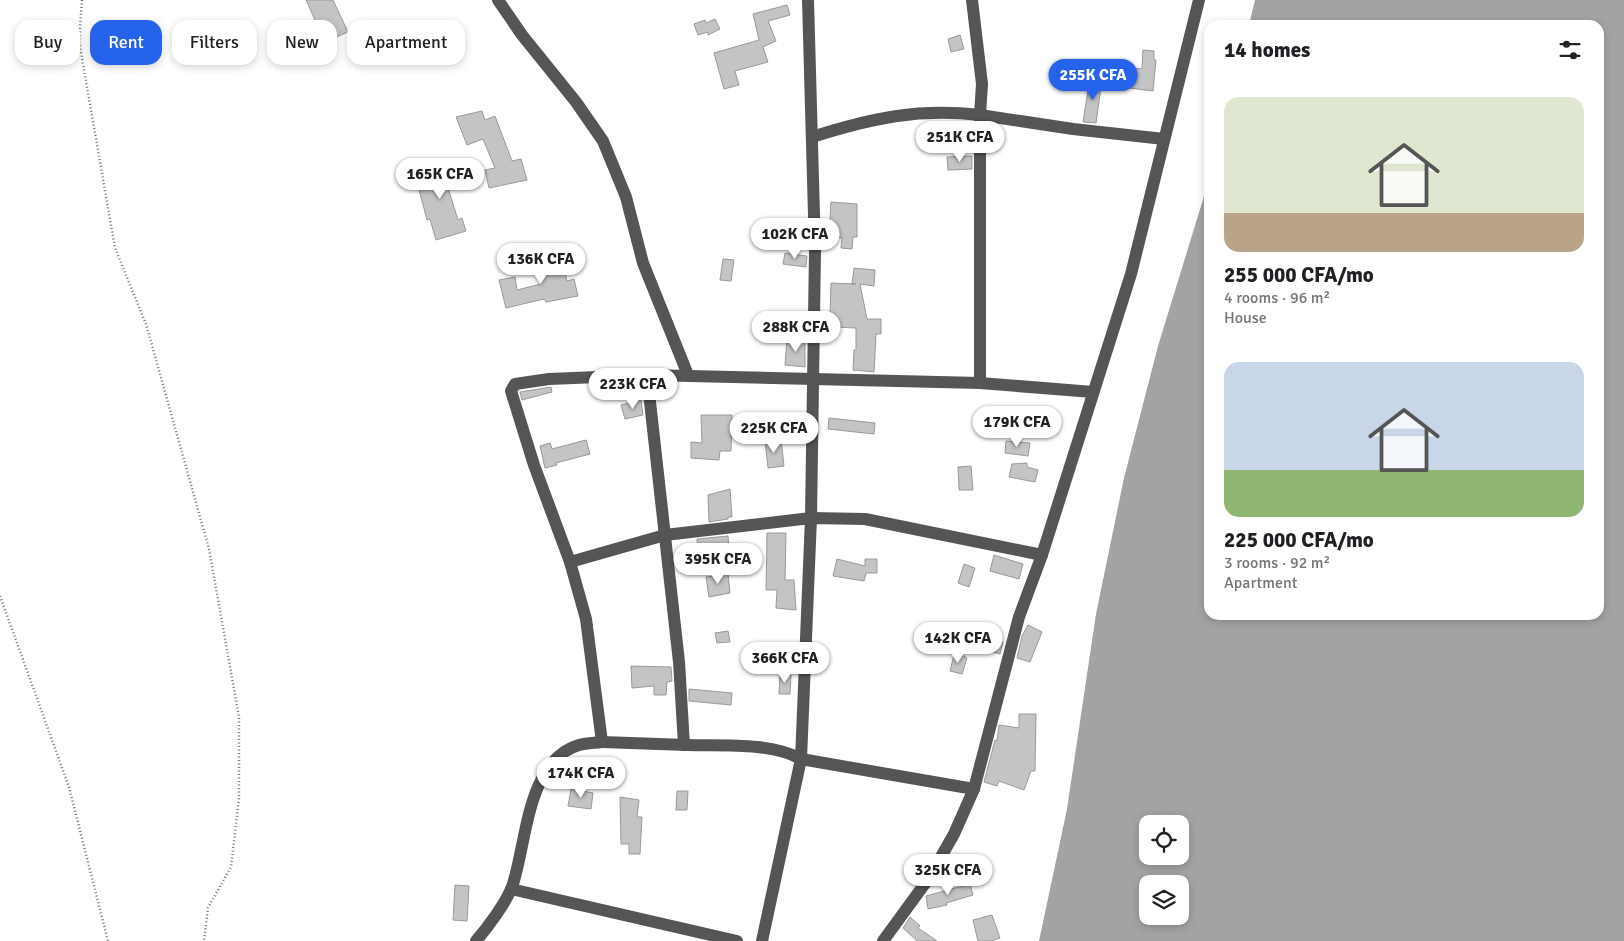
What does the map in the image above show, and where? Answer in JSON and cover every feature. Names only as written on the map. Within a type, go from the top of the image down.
[{"type":"street","points":[[498,0],[522,35],[576,102],[602,141],[626,197],[643,263],[688,375]]},
{"type":"street","points":[[762,941],[801,759],[811,518],[815,251],[808,0]]},
{"type":"street","points":[[972,0],[982,84],[980,114],[980,383]]},
{"type":"street","points":[[883,941],[928,878],[954,834],[974,789],[1019,617],[1042,555],[1131,274],[1199,0]]},
{"type":"street","points":[[812,137],[855,124],[906,114],[960,112],[1073,129],[1164,139]]},
{"type":"street","points":[[647,375],[679,662],[684,745]]},
{"type":"street","points":[[602,742],[586,619],[570,562],[534,465],[511,392],[515,384],[534,381],[647,375],[688,375],[980,383],[1093,392]]},
{"type":"street","points":[[570,562],[665,536],[811,518],[865,519],[1042,555]]},
{"type":"street","points":[[476,941],[486,929],[511,889],[536,790],[544,774],[554,762],[568,751],[579,746],[602,742],[747,746],[779,751],[801,759],[974,789]]},
{"type":"street","points":[[511,889],[737,941]]},
{"type":"path","points":[[82,0],[79,42],[116,248],[146,324],[210,549],[239,718],[239,798],[231,867],[208,908],[204,941]]},
{"type":"path","points":[[0,596],[69,788],[108,941]]},
{"type":"shaded area","points":[[1255,0],[1624,0],[1624,941],[1039,941],[1067,809],[1096,614],[1124,478],[1158,346],[1204,196],[1204,620],[1604,620],[1604,20],[1250,20]]},
{"type":"building","points":[[306,0],[333,0],[347,32],[337,37],[337,20],[315,20]]},
{"type":"building","points":[[787,5],[790,15],[768,21],[776,41],[763,47],[768,62],[735,71],[739,85],[724,89],[714,53],[759,40],[753,14]]},
{"type":"building","points":[[715,19],[720,29],[708,35],[708,32],[698,35],[694,24],[705,20],[706,23]]},
{"type":"building","points":[[960,35],[964,49],[951,52],[948,39]]},
{"type":"building","points":[[1143,50],[1154,51],[1154,60],[1156,60],[1153,91],[1129,88],[1131,68],[1142,69]]},
{"type":"building","points":[[1090,78],[1102,80],[1096,123],[1083,122]]},
{"type":"building","points":[[482,111],[485,120],[495,116],[512,161],[521,159],[527,180],[489,188],[485,170],[495,168],[483,139],[467,145],[456,117]]},
{"type":"building","points":[[972,156],[972,169],[948,170],[947,157]]},
{"type":"building","points":[[462,162],[465,173],[445,178],[458,220],[462,218],[466,231],[436,240],[430,219],[427,220],[415,174]]},
{"type":"building","points":[[831,202],[857,204],[857,237],[853,237],[852,249],[841,248],[842,238],[829,237]]},
{"type":"building","points":[[550,246],[556,268],[563,266],[567,281],[574,279],[578,296],[546,302],[544,299],[506,308],[499,280],[515,277],[517,290],[541,284],[538,277],[547,274],[540,249]]},
{"type":"building","points":[[785,253],[807,256],[806,267],[783,264]]},
{"type":"building","points":[[723,259],[734,260],[731,281],[720,280]]},
{"type":"building","points":[[854,268],[875,270],[874,286],[860,284],[867,319],[881,319],[881,334],[876,334],[874,372],[853,370],[854,350],[856,350],[856,328],[835,327],[835,316],[830,316],[831,283],[852,284]]},
{"type":"building","points":[[805,338],[805,367],[785,365],[787,339]]},
{"type":"building","points":[[551,387],[552,392],[522,400],[520,392]]},
{"type":"building","points":[[641,400],[643,415],[625,419],[621,405]]},
{"type":"building","points":[[701,415],[732,415],[731,451],[720,451],[719,460],[691,458],[691,442],[702,443]]},
{"type":"building","points":[[829,418],[875,423],[874,434],[828,429]]},
{"type":"building","points":[[781,439],[784,466],[768,468],[765,441]]},
{"type":"building","points":[[586,440],[590,454],[556,463],[557,465],[545,468],[540,446],[550,443],[552,449]]},
{"type":"building","points":[[1006,441],[1030,443],[1028,456],[1005,453]]},
{"type":"building","points":[[1027,463],[1027,467],[1038,470],[1035,482],[1009,477],[1012,464]]},
{"type":"building","points":[[971,466],[973,490],[959,490],[958,467]]},
{"type":"building","points":[[730,489],[732,517],[709,522],[708,495]]},
{"type":"building","points":[[767,533],[786,533],[785,580],[794,580],[796,610],[776,608],[777,590],[766,590]]},
{"type":"building","points":[[728,536],[729,550],[698,550],[697,539]]},
{"type":"building","points":[[994,555],[1023,564],[1019,579],[990,571]]},
{"type":"building","points":[[837,559],[865,566],[865,559],[877,559],[877,573],[866,573],[864,581],[833,576]]},
{"type":"building","points":[[964,564],[975,568],[969,587],[958,583]]},
{"type":"building","points":[[728,574],[730,593],[709,597],[706,577]]},
{"type":"building","points":[[1028,625],[1042,632],[1030,662],[1017,658],[1022,636]]},
{"type":"building","points":[[964,630],[1003,642],[1000,654],[960,643]]},
{"type":"building","points":[[728,631],[730,642],[717,643],[715,633]]},
{"type":"building","points":[[957,652],[967,658],[962,674],[950,671],[954,655],[956,656]]},
{"type":"building","points":[[631,666],[671,667],[672,681],[667,682],[666,695],[654,695],[654,686],[632,688]]},
{"type":"building","points":[[780,674],[791,675],[790,694],[779,694]]},
{"type":"building","points":[[689,689],[732,693],[731,705],[689,701]]},
{"type":"building","points":[[1019,714],[1036,714],[1035,771],[1031,771],[1024,790],[999,781],[997,786],[984,782],[995,740],[997,741],[999,725],[1019,728]]},
{"type":"building","points":[[571,789],[593,793],[591,809],[568,806]]},
{"type":"building","points":[[677,791],[688,791],[687,810],[676,810]]},
{"type":"building","points":[[620,797],[639,800],[637,817],[642,817],[640,854],[629,854],[629,844],[621,844]]},
{"type":"building","points":[[970,884],[973,895],[946,903],[947,905],[928,909],[926,896]]},
{"type":"building","points":[[455,885],[469,886],[467,921],[453,920]]},
{"type":"building","points":[[992,915],[1000,938],[991,941],[978,941],[973,920]]},
{"type":"building","points":[[910,917],[920,926],[918,928],[937,941],[917,941],[903,928]]}]
